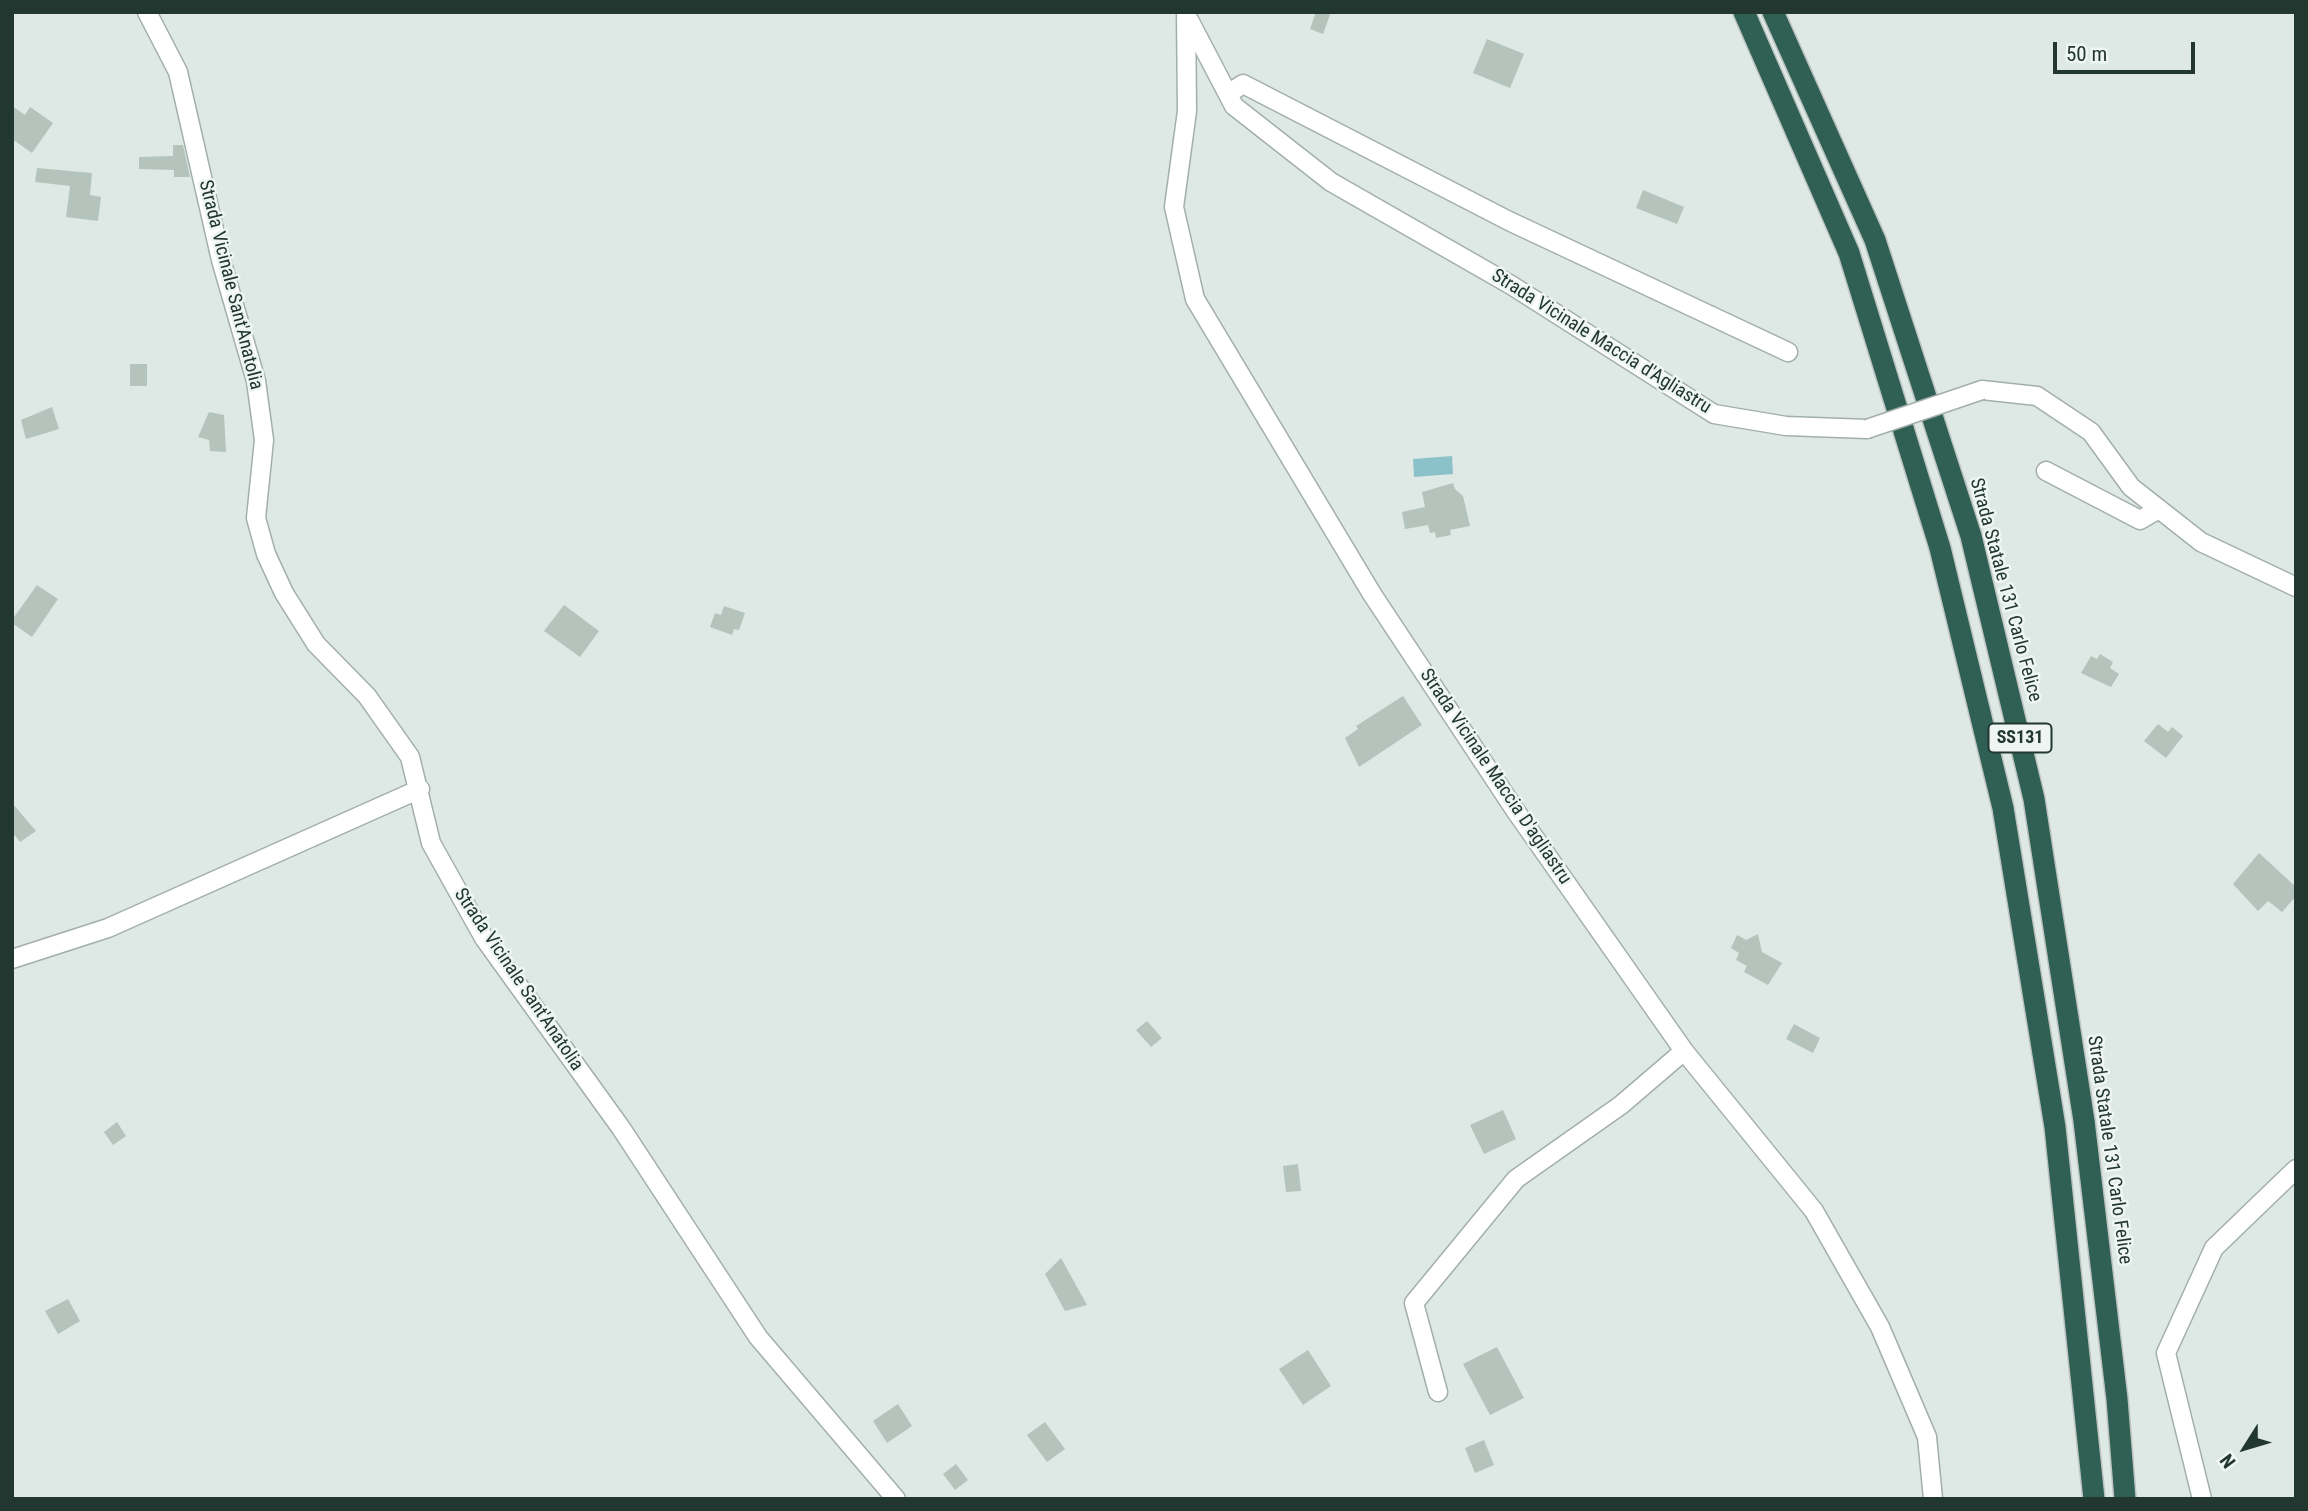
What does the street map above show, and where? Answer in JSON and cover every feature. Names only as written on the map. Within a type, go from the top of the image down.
[{"type":"highway","name":"SS131","points":[[1744,12],[1849,253],[1940,548],[2003,808],[2054,1127],[2094,1499]]},
{"type":"highway","name":"Strada Statale 131 Carlo Felice","points":[[1773,12],[1875,240],[1971,536],[2035,799],[2084,1121],[2117,1399],[2124,1499]]},
{"type":"street","name":"Strada Vicinale Sant'Anatolia","points":[[147,12],[178,72],[221,260],[256,382],[264,440],[256,518],[266,554],[284,593],[316,643],[367,696],[410,757],[420,789],[431,843],[484,938],[621,1128],[758,1338],[896,1499]]},
{"type":"street","name":"Strada Vicinale Maccia d'Agliastru","points":[[1186,14],[1234,106],[1331,182],[1511,285],[1714,414],[1786,426],[1867,429],[1982,390],[2037,396],[2091,432],[2131,487],[2201,542],[2296,587]]},
{"type":"street","name":"Strada Vicinale Maccia D'agliastru","points":[[1186,14],[1187,111],[1174,207],[1195,299],[1372,594],[1515,810],[1684,1051],[1814,1210],[1873,1316],[1927,1437],[1933,1499]]},
{"type":"street","points":[[1228,94],[1243,84],[1509,221],[1788,352]]},
{"type":"street","points":[[2046,471],[2140,520],[2159,509]]},
{"type":"street","points":[[12,959],[108,928],[420,789]]},
{"type":"street","points":[[1438,1392],[1414,1303],[1516,1179],[1621,1105],[1684,1051]]},
{"type":"street","points":[[2202,1499],[2165,1353],[2214,1248],[2296,1169]]},
{"type":"water","points":[[1452,456],[1453,474],[1414,477],[1413,459]]},
{"type":"building","points":[[1316,12],[1331,12],[1323,34],[1310,29]]},
{"type":"building","points":[[1487,39],[1524,54],[1510,88],[1473,73]]},
{"type":"building","points":[[12,106],[25,115],[30,107],[53,123],[32,153],[12,139]]},
{"type":"building","points":[[173,145],[183,145],[190,177],[174,177],[174,170],[139,169],[139,157],[173,156]]},
{"type":"building","points":[[37,168],[92,173],[90,195],[101,197],[98,221],[66,217],[70,186],[35,182]]},
{"type":"building","points":[[1643,190],[1684,207],[1677,224],[1636,208]]},
{"type":"building","points":[[130,364],[147,364],[147,386],[130,386]]},
{"type":"building","points":[[52,407],[59,429],[26,439],[21,420]]},
{"type":"building","points":[[209,412],[224,415],[226,452],[210,451],[209,440],[198,437]]},
{"type":"building","points":[[1453,483],[1463,496],[1470,526],[1450,530],[1451,535],[1436,538],[1435,532],[1430,533],[1428,525],[1405,529],[1402,512],[1425,507],[1422,492]]},
{"type":"building","points":[[37,585],[58,599],[32,637],[12,623],[12,620]]},
{"type":"building","points":[[564,605],[599,631],[580,657],[544,631]]},
{"type":"building","points":[[724,606],[745,613],[739,630],[734,629],[732,635],[710,627],[715,613],[721,615]]},
{"type":"building","points":[[2100,654],[2113,662],[2110,668],[2119,674],[2111,687],[2081,673],[2091,656],[2097,659]]},
{"type":"building","points":[[1403,696],[1422,725],[1359,767],[1345,738],[1358,729],[1356,726]]},
{"type":"building","points":[[2158,724],[2168,732],[2172,727],[2183,736],[2166,758],[2144,741]]},
{"type":"building","points":[[12,803],[36,831],[20,842],[12,832]]},
{"type":"building","points":[[2259,853],[2296,887],[2296,896],[2282,912],[2268,901],[2258,911],[2233,884]]},
{"type":"building","points":[[1758,934],[1762,952],[1782,963],[1768,985],[1744,972],[1747,966],[1736,960],[1739,953],[1731,948],[1737,935],[1746,940]]},
{"type":"building","points":[[1147,1021],[1162,1038],[1151,1047],[1136,1030]]},
{"type":"building","points":[[1794,1024],[1820,1038],[1813,1053],[1786,1039]]},
{"type":"building","points":[[1503,1110],[1516,1139],[1484,1154],[1470,1125]]},
{"type":"building","points":[[117,1122],[126,1136],[113,1145],[104,1132]]},
{"type":"building","points":[[1298,1164],[1301,1191],[1286,1192],[1283,1166]]},
{"type":"building","points":[[1061,1258],[1087,1305],[1065,1311],[1045,1274]]},
{"type":"building","points":[[68,1299],[80,1321],[58,1334],[45,1311]]},
{"type":"building","points":[[1497,1347],[1524,1398],[1490,1415],[1463,1364]]},
{"type":"building","points":[[1308,1350],[1331,1386],[1303,1405],[1279,1369]]},
{"type":"building","points":[[898,1404],[912,1426],[887,1443],[873,1421]]},
{"type":"building","points":[[1045,1422],[1065,1449],[1047,1462],[1027,1435]]},
{"type":"building","points":[[1484,1440],[1494,1465],[1475,1473],[1465,1448]]},
{"type":"building","points":[[956,1464],[968,1480],[955,1490],[943,1474]]}]
